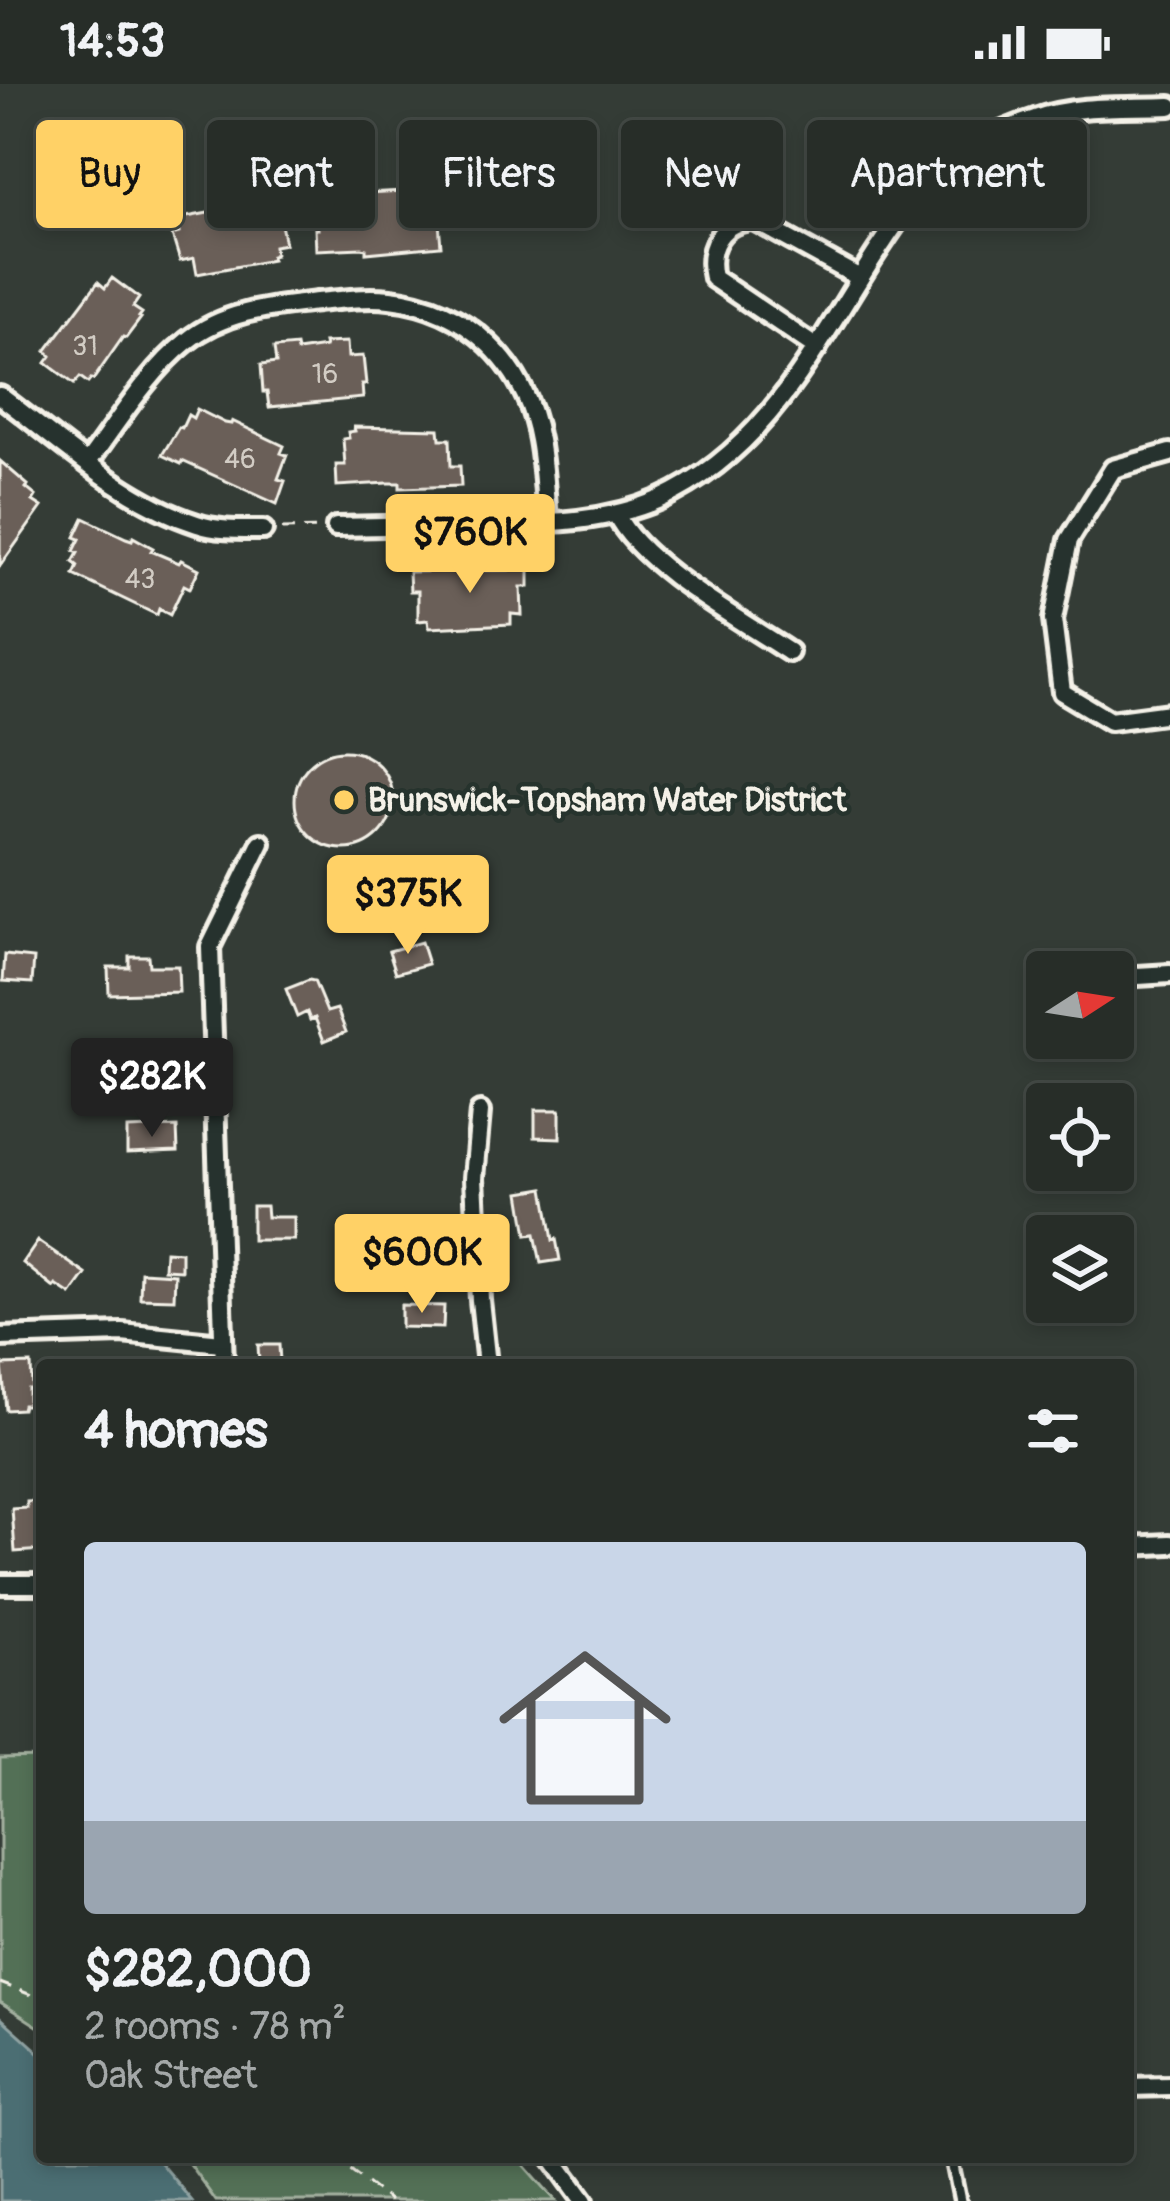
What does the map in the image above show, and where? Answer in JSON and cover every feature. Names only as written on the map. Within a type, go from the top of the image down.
[{"type":"street","points":[[335,527],[547,523],[616,514],[661,498],[716,466],[753,434],[817,348],[905,209],[941,169],[979,142],[1036,118],[1066,111],[1170,106]]},
{"type":"street","points":[[817,348],[713,278],[713,244],[726,227],[754,220],[860,278]]},
{"type":"street","points":[[88,462],[170,356],[222,320],[251,311],[362,298],[407,301],[434,308],[474,330],[522,387],[539,440],[547,523]]},
{"type":"street","points":[[0,397],[147,504],[201,526],[263,530]]},
{"type":"street","points":[[1170,453],[1113,469],[1069,540],[1053,620],[1062,692],[1109,722],[1170,713]]},
{"type":"street","points":[[616,514],[647,555],[790,652]]},
{"type":"street","points":[[223,1359],[210,947],[261,843]]},
{"type":"street","points":[[1138,976],[1170,974]]},
{"type":"street","points":[[480,1112],[474,1178],[486,1359]]},
{"type":"street","points":[[0,1337],[122,1333],[222,1343]]},
{"type":"street","points":[[1134,1546],[1170,1544]]},
{"type":"street","points":[[0,1584],[36,1584]]},
{"type":"street","points":[[1134,2086],[1170,2086]]},
{"type":"street","points":[[556,2163],[584,2201]]},
{"type":"lane","points":[[952,2163],[960,2201]]},
{"type":"path","points":[[263,530],[335,527]]},
{"type":"path","points":[[0,1982],[36,1997]]},
{"type":"path","points":[[342,2163],[390,2201]]},
{"type":"green space","points":[[36,1757],[36,2025],[0,2002],[0,1758]]},
{"type":"green space","points":[[188,2163],[523,2163],[556,2201],[216,2201]]},
{"type":"water","points":[[0,2017],[36,2050],[36,2163],[160,2163],[192,2201],[0,2201]]},
{"type":"building","points":[[399,191],[399,228],[439,228],[441,246],[366,253],[362,248],[316,250],[315,229],[375,228],[375,192]]},
{"type":"building","points":[[207,213],[207,228],[282,228],[285,244],[274,246],[272,260],[197,274],[194,258],[180,261],[172,235],[183,228],[183,218]]},
{"type":"building","points":[[112,278],[139,298],[133,307],[142,313],[141,318],[93,380],[88,383],[80,377],[74,384],[46,363],[51,356],[46,351],[98,282],[105,288]]},
{"type":"building","points":[[347,342],[348,357],[363,356],[363,398],[269,407],[261,365],[276,363],[274,348],[296,346],[297,351]]},
{"type":"building","points":[[197,409],[284,446],[281,453],[287,455],[278,479],[285,481],[277,504],[162,455]]},
{"type":"building","points":[[354,427],[439,429],[440,439],[450,439],[451,466],[460,466],[461,486],[337,486],[336,465],[345,465],[343,439],[349,438]]},
{"type":"building","points":[[0,461],[28,485],[36,496],[33,501],[42,507],[0,566]]},
{"type":"building","points":[[84,518],[199,569],[190,588],[184,585],[170,615],[159,609],[157,615],[74,575],[78,553],[74,551],[80,539],[75,537]]},
{"type":"building","points":[[507,565],[529,566],[529,587],[521,587],[522,615],[511,614],[511,624],[429,628],[428,620],[418,621],[418,591],[410,591],[409,572],[508,570]]},
{"type":"building","name":"Brunswick-Topsham Water District","points":[[334,751],[354,751],[379,765],[390,781],[390,819],[379,835],[354,849],[334,849],[303,827],[295,810],[295,790],[317,759]]},
{"type":"building","points":[[421,942],[428,964],[396,973],[389,951]]},
{"type":"building","points":[[5,955],[34,958],[32,983],[3,981]]},
{"type":"building","points":[[129,956],[148,956],[149,966],[178,966],[179,992],[109,994],[108,967],[129,967]]},
{"type":"building","points":[[314,981],[327,1012],[337,1009],[346,1032],[324,1041],[315,1018],[310,1020],[307,1012],[297,1017],[286,989]]},
{"type":"building","points":[[535,1110],[560,1110],[560,1138],[535,1137]]},
{"type":"building","points":[[177,1127],[178,1151],[127,1153],[127,1129]]},
{"type":"building","points":[[544,1188],[560,1260],[541,1263],[535,1234],[527,1235],[520,1192]]},
{"type":"building","points":[[252,1206],[266,1206],[267,1217],[294,1217],[294,1240],[252,1240]]},
{"type":"building","points":[[38,1241],[86,1274],[71,1295],[54,1288],[23,1263]]},
{"type":"building","points":[[165,1251],[181,1252],[181,1270],[164,1269]]},
{"type":"building","points":[[141,1272],[175,1274],[174,1299],[140,1298]]},
{"type":"building","points":[[401,1305],[444,1306],[443,1328],[401,1327]]},
{"type":"building","points":[[258,1345],[279,1345],[280,1359],[259,1359]]},
{"type":"building","points":[[31,1364],[28,1405],[6,1410],[2,1365]]},
{"type":"building","points":[[36,1501],[36,1550],[15,1552],[12,1509],[27,1508],[27,1502]]},
{"type":"place","name":"Brunswick-Topsham Water District","points":[[344,800]]}]
